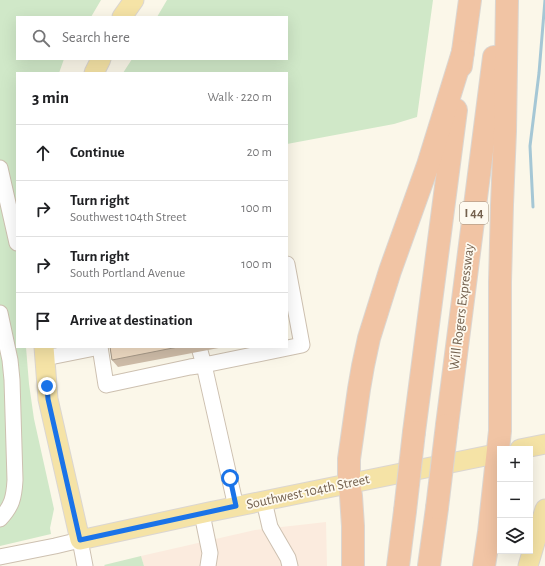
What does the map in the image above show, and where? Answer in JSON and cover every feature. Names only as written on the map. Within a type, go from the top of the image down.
[{"type":"highway","name":"I 44","points":[[398,566],[470,0]]},
{"type":"highway","name":"Will Rogers Expressway","points":[[430,566],[501,0]]},
{"type":"highway","points":[[499,446],[500,282],[505,131],[507,0]]},
{"type":"highway","points":[[353,566],[353,526],[349,483],[349,459],[356,404],[363,366],[369,338],[390,271],[428,165],[463,52]]},
{"type":"highway","points":[[484,566],[497,469]]},
{"type":"main road","points":[[123,16],[134,0]]},
{"type":"main road","points":[[94,72],[100,60]]},
{"type":"main road","points":[[44,353],[48,399],[80,540]]},
{"type":"main road","points":[[533,446],[545,444]]},
{"type":"main road","name":"Southwest 104th Street","points":[[80,540],[236,506],[497,453]]},
{"type":"main road","points":[[528,566],[541,536],[545,509]]},
{"type":"street","points":[[0,168],[16,239]]},
{"type":"street","points":[[288,275],[291,308],[302,345],[288,347]]},
{"type":"street","points":[[0,313],[10,360],[12,380],[15,480],[12,502],[0,519]]},
{"type":"street","points":[[44,353],[91,348]]},
{"type":"street","points":[[100,348],[106,384],[202,359],[281,348]]},
{"type":"street","points":[[202,359],[236,506]]},
{"type":"street","points":[[264,501],[270,527],[288,558],[290,566]]},
{"type":"street","points":[[202,514],[210,553],[208,566]]},
{"type":"street","points":[[80,540],[85,566]]},
{"type":"street","name":"Southwest 104th Street","points":[[0,557],[22,559],[80,540]]},
{"type":"shaded area","points":[[326,522],[327,566],[144,566],[141,556],[255,530]]},
{"type":"green space","points":[[0,0],[101,0],[92,16],[16,16],[16,60],[64,60],[59,72],[16,72],[16,348],[26,348],[34,419],[54,509],[50,528],[51,534],[0,546]]},
{"type":"green space","points":[[167,0],[433,0],[417,117],[394,124],[288,144],[288,72],[124,72],[131,60],[288,60],[288,16],[158,16]]},
{"type":"green space","points":[[141,556],[144,566],[104,565]]},
{"type":"building","points":[[110,348],[173,348],[112,360]]},
{"type":"waterway","points":[[533,207],[530,146],[539,73],[545,0]]},
{"type":"route","points":[[47,386],[48,399],[80,540],[236,506],[230,478]]}]
